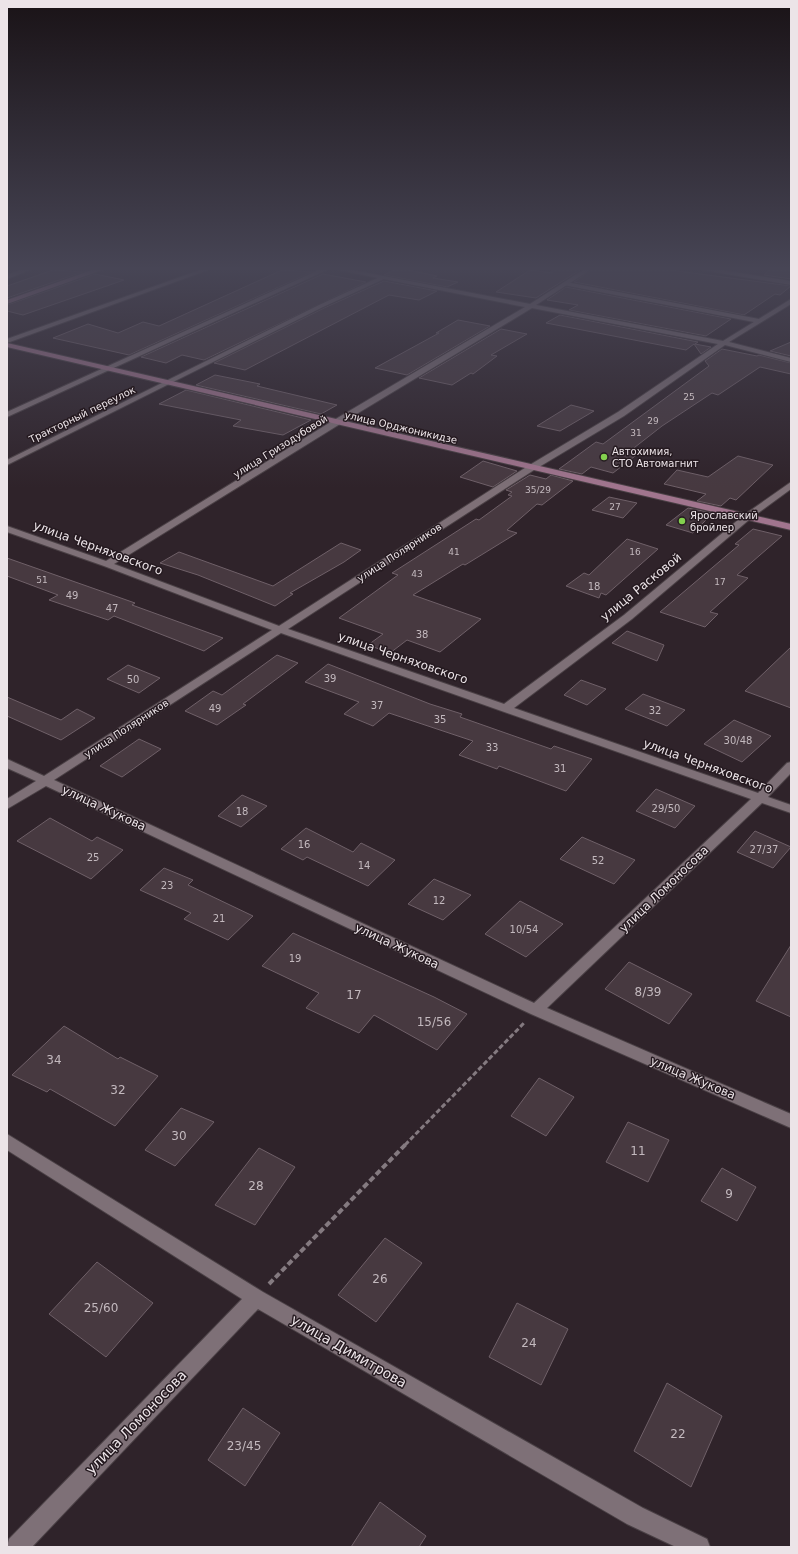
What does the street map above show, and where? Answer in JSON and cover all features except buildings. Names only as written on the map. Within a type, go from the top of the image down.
[{"type":"main road","name":"улица Орджоникидзе","points":[[8,345],[107,370],[791,527]]},
{"type":"street","points":[[7,415],[167,343]]},
{"type":"street","name":"улица Гризодубовой","points":[[107,564],[337,422],[470,343]]},
{"type":"street","points":[[724,343],[791,360]]},
{"type":"street","name":"улица Полярников","points":[[7,806],[279,629],[531,468],[621,414],[724,343]]},
{"type":"street","name":"улица Расковой","points":[[506,708],[628,616],[746,517],[791,485]]},
{"type":"street","name":"улица Черняховского","points":[[7,529],[107,564],[279,629],[791,809]]},
{"type":"street","name":"улица Жукова","points":[[7,763],[536,1010],[791,1121]]},
{"type":"street","name":"улица Ломоносова","points":[[536,1010],[760,798],[791,766]]},
{"type":"street","name":"улица Димитрова","points":[[7,1141],[256,1298],[635,1516],[699,1547]]},
{"type":"street","name":"улица Ломоносова","points":[[17,1547],[256,1298]]},
{"type":"lane","name":"Тракторный переулок","points":[[7,463],[248,343]]},
{"type":"path","points":[[256,1298],[536,1010]]},
{"type":"place","name":"Автохимия, СТО Автомагнит","points":[[604,457]]},
{"type":"place","name":"Ярославский бройлер","points":[[682,521]]}]
